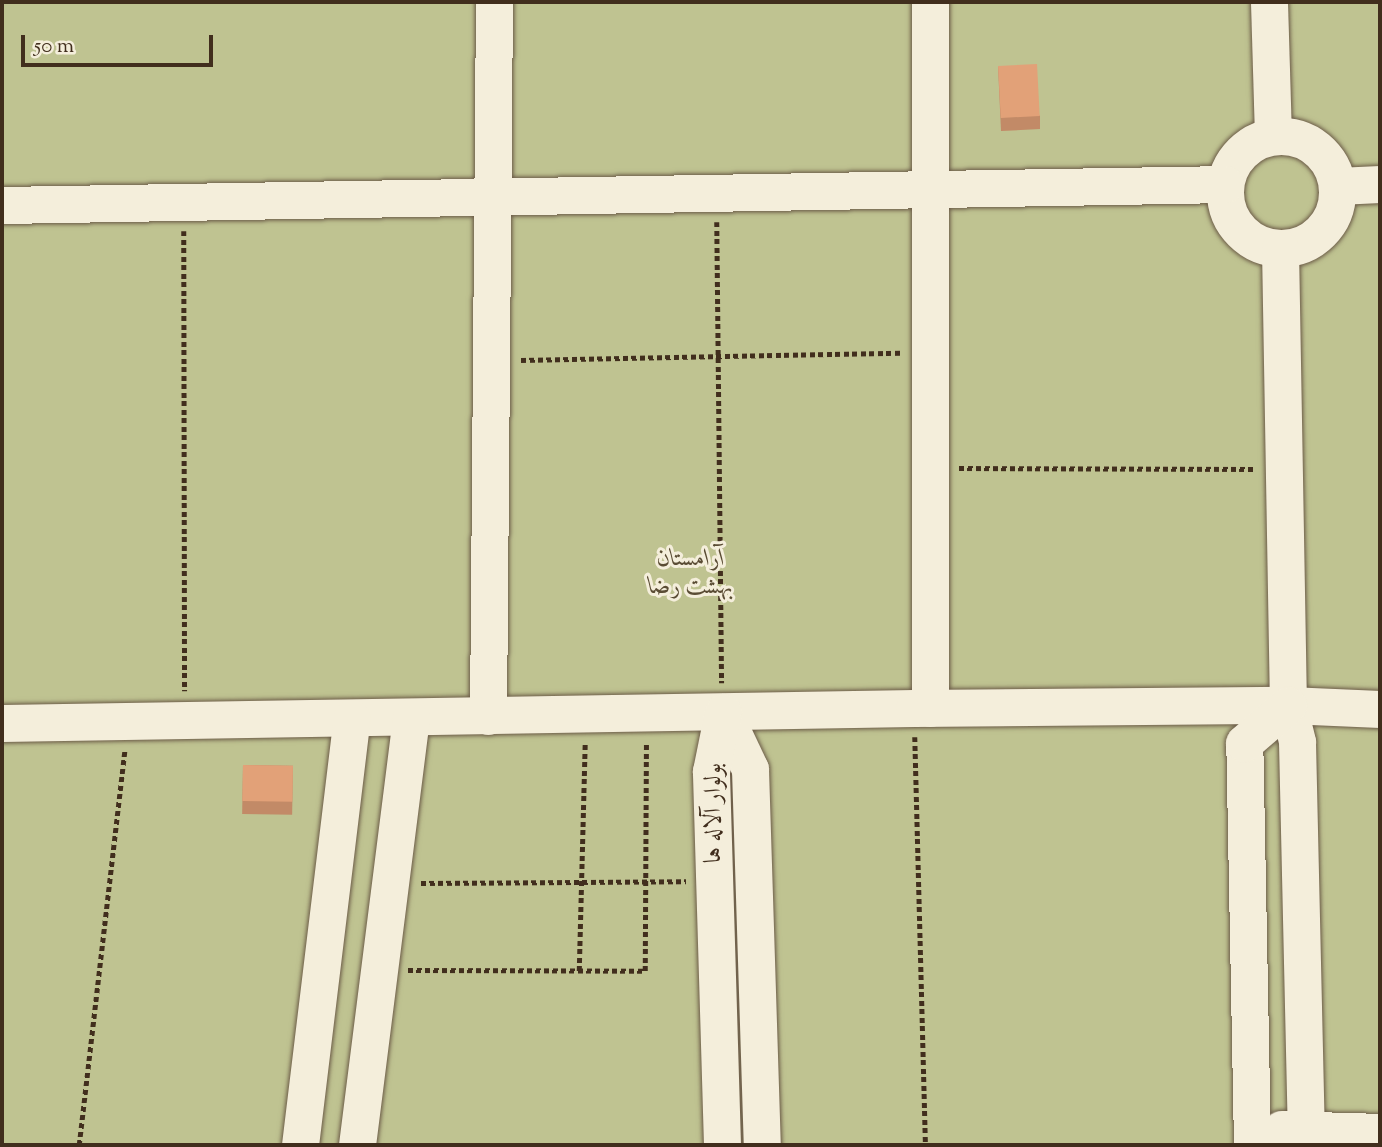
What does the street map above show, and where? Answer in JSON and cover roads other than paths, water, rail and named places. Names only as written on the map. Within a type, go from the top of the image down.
[{"type":"lane","points":[[488,716],[494,2]]},
{"type":"lane","points":[[922,708],[930,468],[930,2]]},
{"type":"lane","points":[[1269,2],[1273,136]]},
{"type":"lane","points":[[1273,136],[1300,139],[1322,153],[1332,168],[1337,186],[1336,204],[1329,222],[1316,236],[1299,245],[1280,248],[1262,245],[1239,228],[1226,203],[1225,184],[1231,167],[1241,152],[1256,142],[1273,136]]},
{"type":"lane","points":[[2,205],[1225,184]]},
{"type":"lane","points":[[1337,186],[1380,184]]},
{"type":"lane","points":[[1280,248],[1288,705],[1297,742],[1305,1137]]},
{"type":"lane","points":[[1288,705],[1244,743],[1252,1137],[1380,1132]]},
{"type":"lane","points":[[2,723],[922,708],[1288,705],[1380,709]]},
{"type":"lane","name":"بولوار آلاله ها","points":[[722,1145],[711,771],[723,712]]},
{"type":"lane","name":"بولوار آلاله ها","points":[[723,712],[750,769],[762,1145]]},
{"type":"lane","points":[[357,1145],[411,717]]},
{"type":"lane","points":[[300,1145],[352,718]]},
{"type":"park label","name":"آرامستان بهشت رضا","points":[[691,574]]}]
